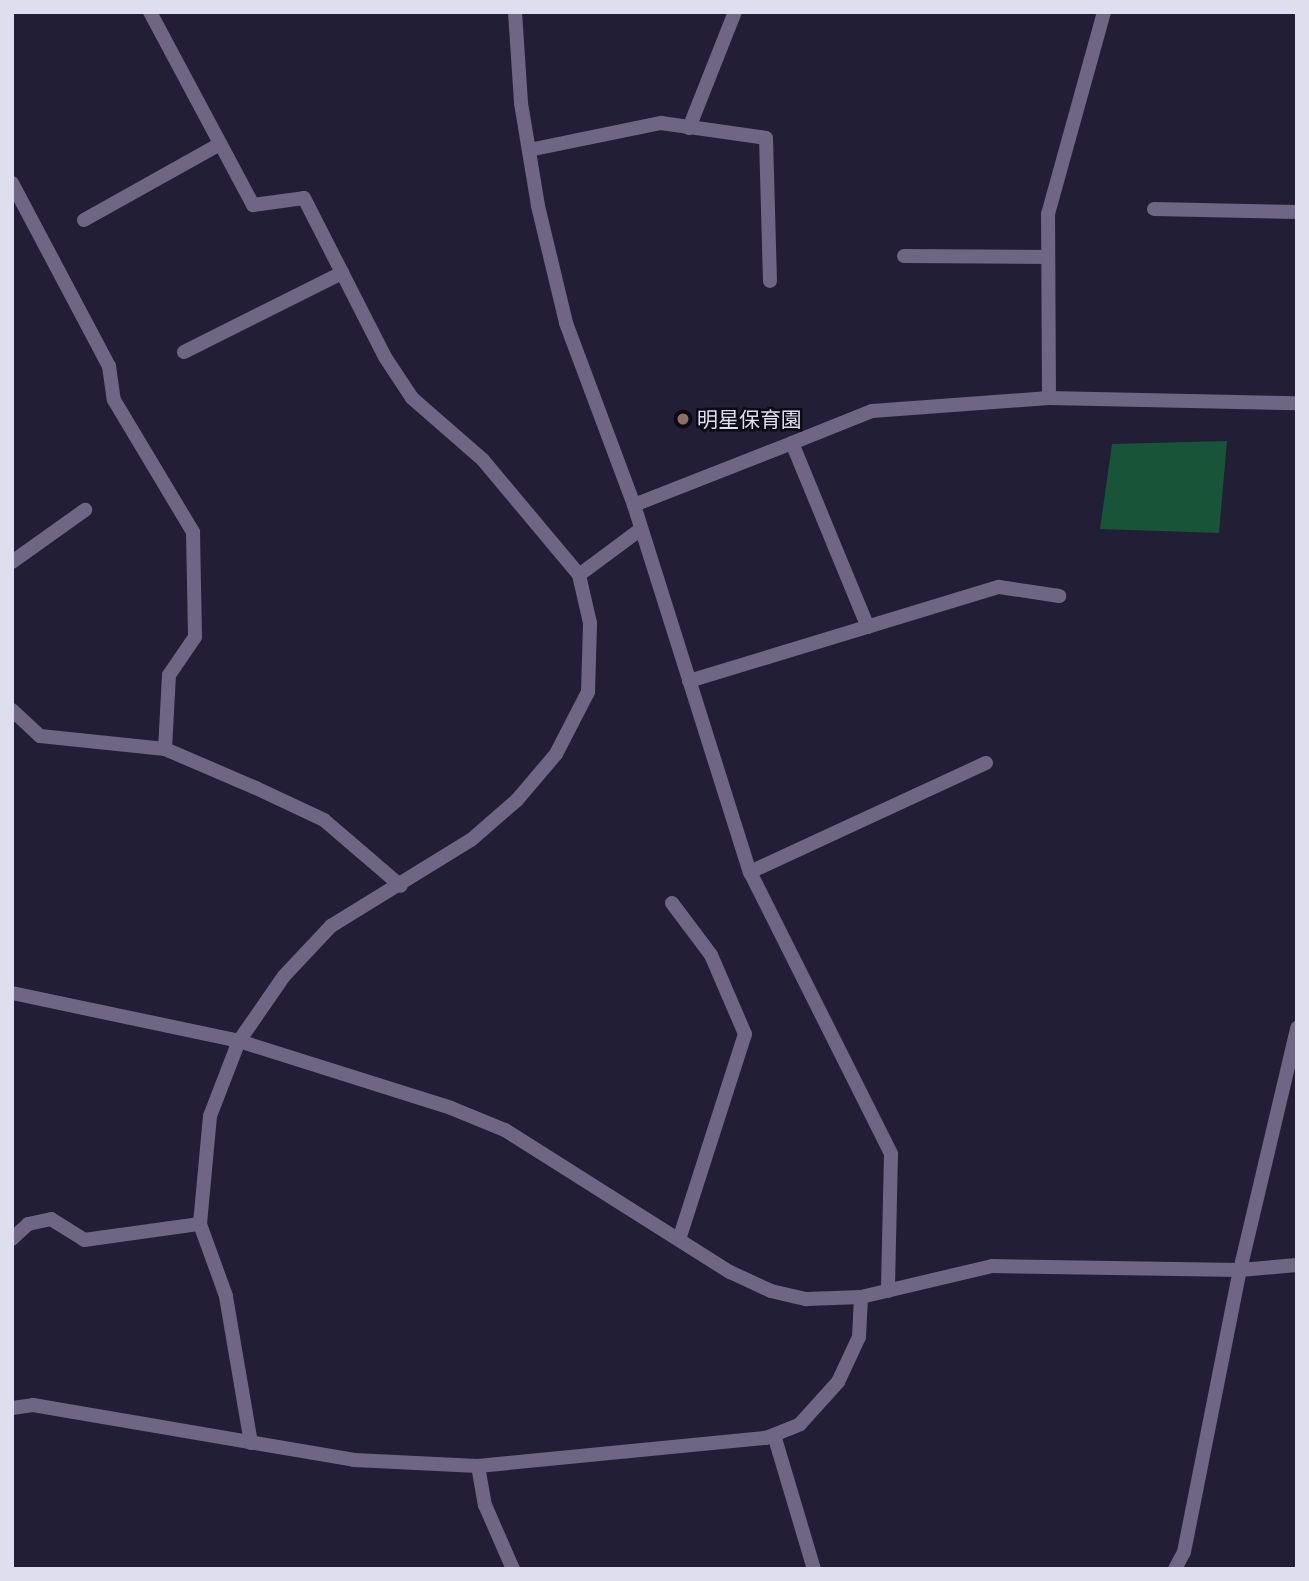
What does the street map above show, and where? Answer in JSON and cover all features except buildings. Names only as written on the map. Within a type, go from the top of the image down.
[{"type":"street","points":[[150,12],[253,205],[304,198],[385,357],[412,398],[483,460],[579,575],[590,622],[588,692],[556,754],[517,800],[471,839],[401,886],[331,926],[284,976],[239,1041],[210,1116],[200,1224],[226,1296],[251,1443]]},
{"type":"street","points":[[515,12],[529,150],[566,323],[634,505],[750,872],[891,1154],[888,1291]]},
{"type":"street","points":[[689,128],[735,12]]},
{"type":"street","points":[[1049,398],[1048,214],[1104,12]]},
{"type":"street","points":[[529,150],[661,123],[766,138],[770,281]]},
{"type":"street","points":[[84,220],[220,144]]},
{"type":"street","points":[[12,183],[109,366],[114,400],[193,532],[195,637],[169,675],[164,749]]},
{"type":"street","points":[[1154,209],[1297,212]]},
{"type":"street","points":[[904,256],[1048,257]]},
{"type":"street","points":[[184,352],[342,273]]},
{"type":"street","points":[[634,505],[872,411],[1049,398],[1297,404]]},
{"type":"street","points":[[792,443],[868,627]]},
{"type":"street","points":[[12,562],[85,510]]},
{"type":"street","points":[[579,575],[641,530]]},
{"type":"street","points":[[689,681],[999,587],[1059,596]]},
{"type":"street","points":[[12,710],[40,736],[164,749],[324,820],[401,886]]},
{"type":"street","points":[[750,872],[986,763]]},
{"type":"street","points":[[672,903],[711,956],[745,1034],[679,1240]]},
{"type":"street","points":[[12,993],[239,1041],[451,1108],[505,1130],[730,1272],[771,1291],[807,1299],[861,1297],[992,1266],[1240,1270],[1297,1265]]},
{"type":"street","points":[[1175,1569],[1184,1552],[1240,1270],[1297,1028]]},
{"type":"street","points":[[12,1239],[28,1224],[51,1219],[84,1240],[200,1224]]},
{"type":"street","points":[[12,1408],[33,1405],[354,1460],[478,1466],[774,1435],[800,1424],[838,1382],[859,1337],[861,1297]]},
{"type":"street","points":[[774,1435],[814,1569]]},
{"type":"street","points":[[478,1466],[485,1505],[513,1569]]},
{"type":"green space","points":[[1227,441],[1219,533],[1100,529],[1112,444]]},
{"type":"place","name":"明星保育園","points":[[683,419]]}]
